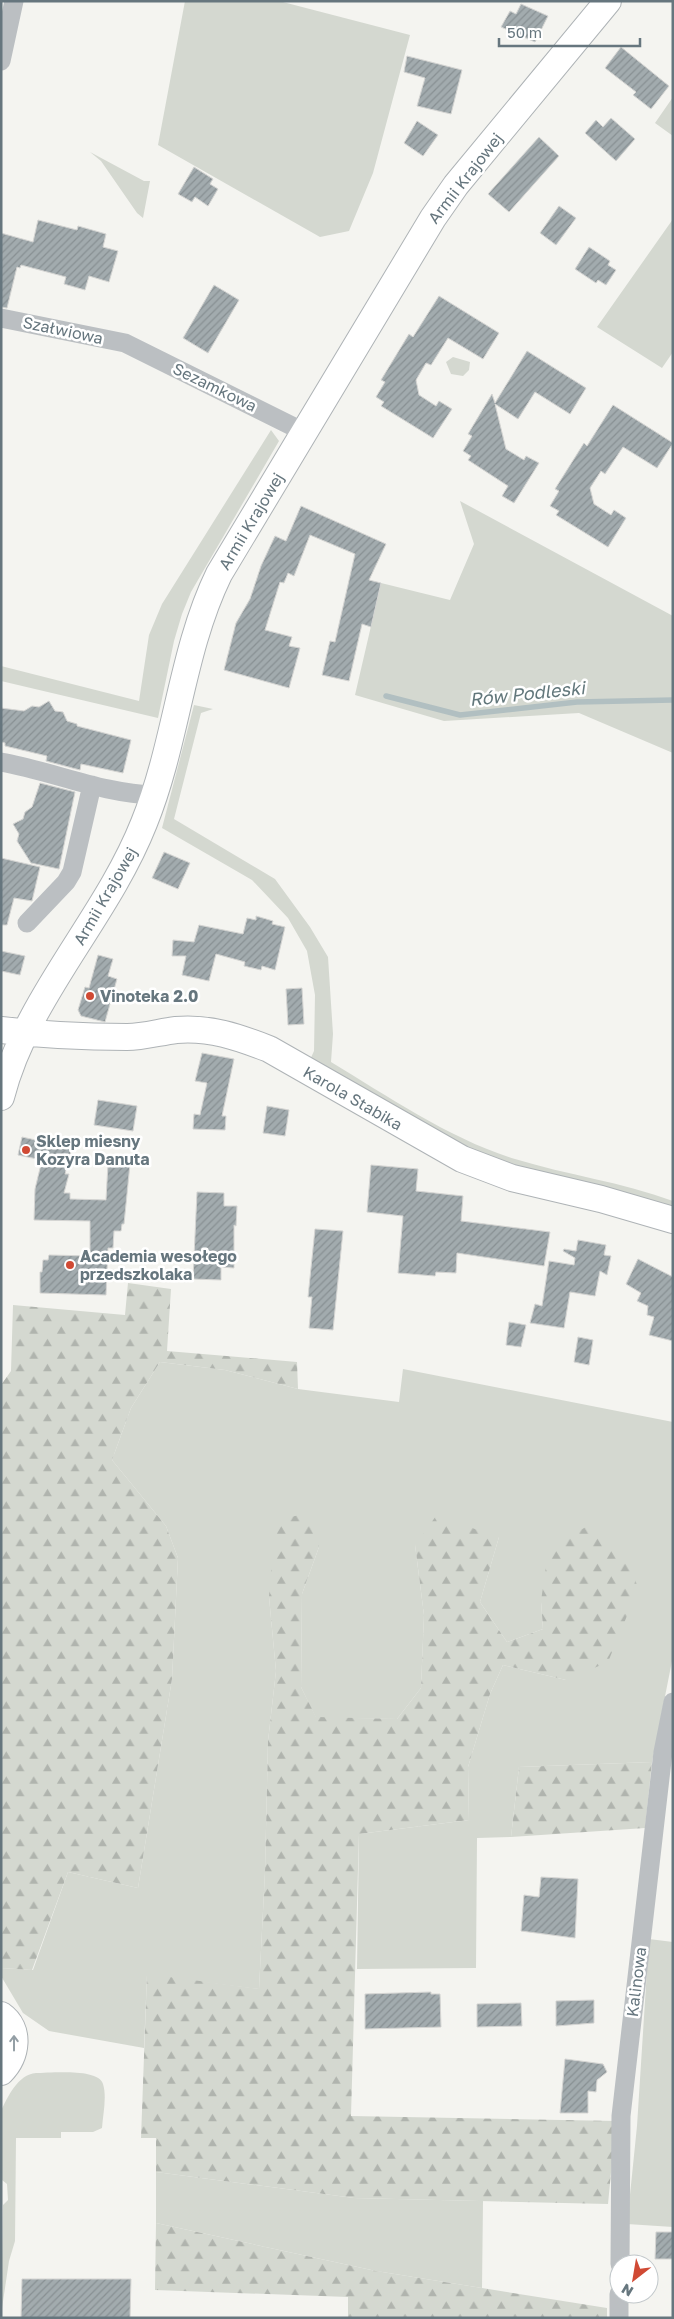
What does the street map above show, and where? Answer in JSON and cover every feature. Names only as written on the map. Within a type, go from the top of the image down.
[{"type":"street","points":[[1,61],[14,1]]},
{"type":"street","name":"Armii Krajowej","points":[[1,1097],[9,1035],[126,864],[155,795],[167,758],[199,624],[210,593],[433,218],[456,185],[608,1]]},
{"type":"street","name":"Szałwiowa","points":[[1,318],[125,343]]},
{"type":"street","name":"Sezamkowa","points":[[125,343],[304,432]]},
{"type":"street","points":[[1,762],[92,785],[155,795]]},
{"type":"street","points":[[27,923],[66,882],[72,872],[92,785]]},
{"type":"street","name":"Karola Stabika","points":[[9,1035],[129,1037],[178,1030],[212,1030],[237,1036],[268,1050],[462,1159],[512,1178],[601,1199],[673,1220]]},
{"type":"street","name":"Kalinowa","points":[[620,2254],[621,2116],[663,1752],[673,1702]]},
{"type":"street","points":[[1,2015],[11,2026],[15,2048],[9,2064],[1,2072]]},
{"type":"street","points":[[619,2304],[619,2318]]},
{"type":"green space","points":[[185,1],[279,1],[410,35],[373,173],[349,231],[320,237],[158,145]]},
{"type":"green space","points":[[673,97],[673,136],[655,123]]},
{"type":"green space","points":[[90,152],[144,181],[150,181],[143,218],[137,213],[101,161]]},
{"type":"green space","points":[[673,219],[673,352],[662,368],[597,327]]},
{"type":"green space","points":[[453,357],[470,362],[469,370],[463,376],[451,374],[446,362]]},
{"type":"green space","points":[[271,430],[279,441],[191,592],[182,614],[174,641],[158,718],[1,681],[1,666],[139,701],[149,635],[162,604]]},
{"type":"green space","points":[[460,501],[673,616],[673,753],[579,713],[444,721],[355,695],[381,583],[450,600],[474,544]]},
{"type":"green space","points":[[194,705],[213,709],[201,713],[174,819],[275,879],[310,927],[328,957],[333,1034],[331,1062],[420,1116],[491,1151],[554,1170],[654,1194],[673,1201],[673,1210],[534,1176],[454,1144],[309,1062],[314,1051],[315,995],[307,951],[288,918],[252,880],[162,828]]},
{"type":"green space","points":[[128,1283],[171,1289],[167,1351],[297,1362],[298,1389],[225,1370],[160,1362],[131,1408],[112,1460],[166,1526],[178,1558],[172,1679],[138,1888],[68,1872],[32,1970],[1,1968],[1,1385],[11,1371],[13,1305],[125,1315]]},
{"type":"green space","points":[[160,1362],[225,1370],[298,1389],[399,1402],[403,1369],[673,1422],[673,1656],[652,1762],[519,1767],[511,1837],[477,1838],[476,1968],[357,1969],[359,1834],[469,1820],[468,1767],[490,1694],[503,1665],[566,1680],[541,1601],[543,1629],[507,1642],[480,1602],[499,1537],[415,1545],[424,1615],[421,1688],[397,1719],[316,1718],[301,1687],[302,1594],[319,1547],[269,1597],[276,1671],[268,1741],[265,1872],[259,1989],[147,1975],[144,2048],[49,2031],[23,2013],[1,1976],[1,1968],[33,1970],[68,1872],[138,1888],[172,1679],[178,1558],[166,1526],[112,1460],[131,1408]]},
{"type":"green space","points":[[305,1514],[319,1547],[302,1594],[301,1687],[316,1717],[397,1719],[421,1688],[424,1615],[415,1545],[436,1516],[499,1537],[480,1602],[507,1642],[543,1629],[541,1601],[549,1546],[590,1525],[629,1558],[638,1589],[608,1662],[566,1680],[503,1665],[490,1694],[468,1767],[469,1820],[359,1834],[351,2116],[616,2121],[608,2204],[354,2198],[156,2172],[156,2138],[141,2138],[147,1974],[259,1989],[265,1872],[268,1741],[276,1671],[269,1597],[275,1520]]},
{"type":"green space","points":[[652,1762],[645,1828],[511,1837],[519,1767]]},
{"type":"green space","points":[[649,1939],[673,1942],[673,2227],[627,2224],[637,2126]]},
{"type":"green space","points":[[84,2073],[100,2079],[105,2094],[102,2128],[93,2132],[61,2132],[61,2138],[16,2138],[15,2241],[9,2261],[1,2315],[3,2205],[8,2200],[7,2184],[2,2180],[1,2175],[1,2111],[19,2082],[30,2074]]},
{"type":"green space","points":[[156,2172],[354,2198],[483,2201],[482,2288],[376,2271],[156,2223]]},
{"type":"green space","points":[[156,2223],[376,2271],[607,2308],[607,2318],[348,2318],[348,2297],[155,2290]]},
{"type":"building","points":[[521,4],[548,16],[535,42],[501,27],[510,11],[516,14]]},
{"type":"building","points":[[621,47],[669,86],[651,109],[633,95],[636,92],[605,68]]},
{"type":"building","points":[[407,56],[462,70],[451,114],[417,106],[425,78],[404,72]]},
{"type":"building","points":[[611,118],[635,139],[616,161],[585,133],[596,120],[603,127]]},
{"type":"building","points":[[417,121],[438,135],[423,156],[404,143]]},
{"type":"building","points":[[539,137],[559,156],[509,212],[488,194]]},
{"type":"building","points":[[194,167],[213,179],[210,184],[218,189],[208,206],[195,197],[192,202],[178,194]]},
{"type":"building","points":[[559,206],[576,218],[556,245],[540,233]]},
{"type":"building","points":[[38,220],[77,230],[78,226],[106,234],[103,247],[118,251],[109,282],[89,276],[85,290],[64,284],[66,277],[21,265],[20,268],[17,267],[7,308],[1,307],[1,233],[33,242]]},
{"type":"building","points":[[589,247],[610,261],[608,265],[616,270],[606,285],[598,280],[596,283],[575,269]]},
{"type":"building","points":[[214,285],[239,300],[208,353],[183,338]]},
{"type":"building","points":[[439,296],[499,333],[483,359],[448,338],[431,365],[426,363],[416,380],[419,395],[436,406],[439,401],[452,409],[433,438],[381,406],[384,402],[376,397],[385,382],[381,380],[409,334],[413,337]]},
{"type":"building","points":[[527,351],[586,388],[570,414],[535,392],[518,419],[495,404],[506,449],[524,460],[526,456],[539,463],[514,503],[502,496],[508,486],[468,460],[471,456],[463,451],[472,436],[468,434],[492,394],[495,403]]},
{"type":"building","points":[[613,405],[673,443],[657,468],[623,447],[605,474],[601,471],[590,488],[594,504],[611,515],[614,510],[626,518],[608,547],[556,515],[559,511],[550,506],[559,491],[555,489],[584,443],[587,446]]},
{"type":"building","points":[[301,506],[386,544],[369,580],[381,583],[371,627],[362,624],[349,681],[322,675],[330,641],[335,642],[355,554],[310,535],[294,576],[288,573],[284,583],[280,582],[265,630],[292,637],[289,646],[300,648],[289,688],[224,670],[236,623],[250,599],[261,566],[275,536],[286,541]]},
{"type":"building","points":[[49,701],[55,711],[63,712],[67,721],[77,724],[77,726],[131,740],[123,773],[81,764],[80,770],[46,761],[47,756],[5,746],[5,743],[1,742],[1,708],[24,711],[32,706],[39,707]]},
{"type":"building","points":[[40,783],[75,792],[59,869],[31,863],[17,841],[19,834],[13,824],[23,819],[25,812],[32,807]]},
{"type":"building","points":[[164,852],[190,863],[178,889],[152,878]]},
{"type":"building","points":[[1,858],[40,867],[32,901],[14,898],[7,925],[1,925]]},
{"type":"building","points":[[256,916],[273,921],[272,924],[285,927],[275,970],[262,966],[261,970],[244,966],[245,962],[216,954],[209,981],[182,975],[186,956],[172,956],[173,940],[194,942],[199,925],[243,934],[247,918],[256,920]]},
{"type":"building","points":[[1,951],[25,956],[20,975],[1,971]]},
{"type":"building","points":[[98,955],[113,959],[108,976],[117,979],[105,1022],[81,1016],[78,1010],[85,987],[89,988]]},
{"type":"building","points":[[302,988],[304,1024],[288,1025],[286,989]]},
{"type":"building","points":[[202,1053],[234,1059],[222,1116],[226,1116],[225,1130],[193,1129],[194,1114],[200,1115],[207,1083],[195,1081]]},
{"type":"building","points":[[98,1100],[137,1106],[133,1131],[94,1125]]},
{"type":"building","points":[[267,1106],[289,1110],[285,1136],[263,1133]]},
{"type":"building","points":[[22,1137],[58,1145],[59,1140],[73,1143],[65,1174],[69,1174],[64,1193],[70,1193],[70,1199],[106,1200],[108,1163],[130,1164],[124,1224],[122,1224],[121,1231],[114,1231],[113,1248],[108,1248],[106,1295],[40,1293],[40,1272],[42,1272],[43,1260],[48,1260],[49,1255],[90,1256],[90,1221],[34,1220],[35,1189],[42,1160],[18,1155]]},
{"type":"building","points":[[371,1165],[418,1169],[416,1191],[463,1196],[461,1221],[550,1232],[544,1266],[457,1253],[456,1273],[436,1272],[435,1276],[398,1273],[403,1216],[367,1212]]},
{"type":"building","points":[[197,1192],[224,1193],[224,1206],[237,1206],[236,1226],[234,1225],[234,1268],[221,1267],[221,1280],[193,1279]]},
{"type":"building","points":[[315,1229],[343,1231],[333,1330],[309,1328],[312,1297],[308,1297]]},
{"type":"building","points":[[578,1240],[606,1245],[604,1255],[611,1256],[607,1275],[600,1271],[595,1296],[570,1292],[564,1328],[530,1323],[535,1304],[542,1306],[549,1261],[574,1265],[575,1258],[563,1251],[564,1249],[576,1251]]},
{"type":"building","points":[[638,1259],[673,1277],[673,1341],[649,1335],[654,1317],[647,1315],[648,1306],[637,1301],[641,1293],[626,1284]]},
{"type":"building","points":[[509,1322],[526,1325],[521,1347],[506,1345]]},
{"type":"building","points":[[578,1337],[593,1340],[589,1365],[574,1362]]},
{"type":"building","points":[[541,1877],[578,1879],[575,1938],[521,1931],[524,1895],[539,1897]]},
{"type":"building","points":[[431,1992],[431,1994],[440,1994],[441,2027],[365,2029],[365,1994]]},
{"type":"building","points":[[594,2000],[594,2023],[556,2026],[556,2001]]},
{"type":"building","points":[[521,2003],[522,2026],[477,2027],[477,2004]]},
{"type":"building","points":[[565,2059],[603,2064],[607,2072],[597,2080],[596,2092],[588,2091],[588,2113],[560,2113]]},
{"type":"building","points":[[656,2232],[673,2232],[673,2259],[659,2259],[659,2254],[655,2254]]},
{"type":"building","points":[[22,2279],[131,2279],[130,2318],[21,2318]]},
{"type":"waterway","name":"Rów Podleski","points":[[386,696],[460,715],[577,702],[673,700]]},
{"type":"place","name":"Vinoteka 2.0","points":[[90,996]]},
{"type":"place","name":"Sklep miesny Kozyra Danuta","points":[[26,1150]]},
{"type":"place","name":"Academia wesołego przedszkolaka","points":[[70,1265]]}]
